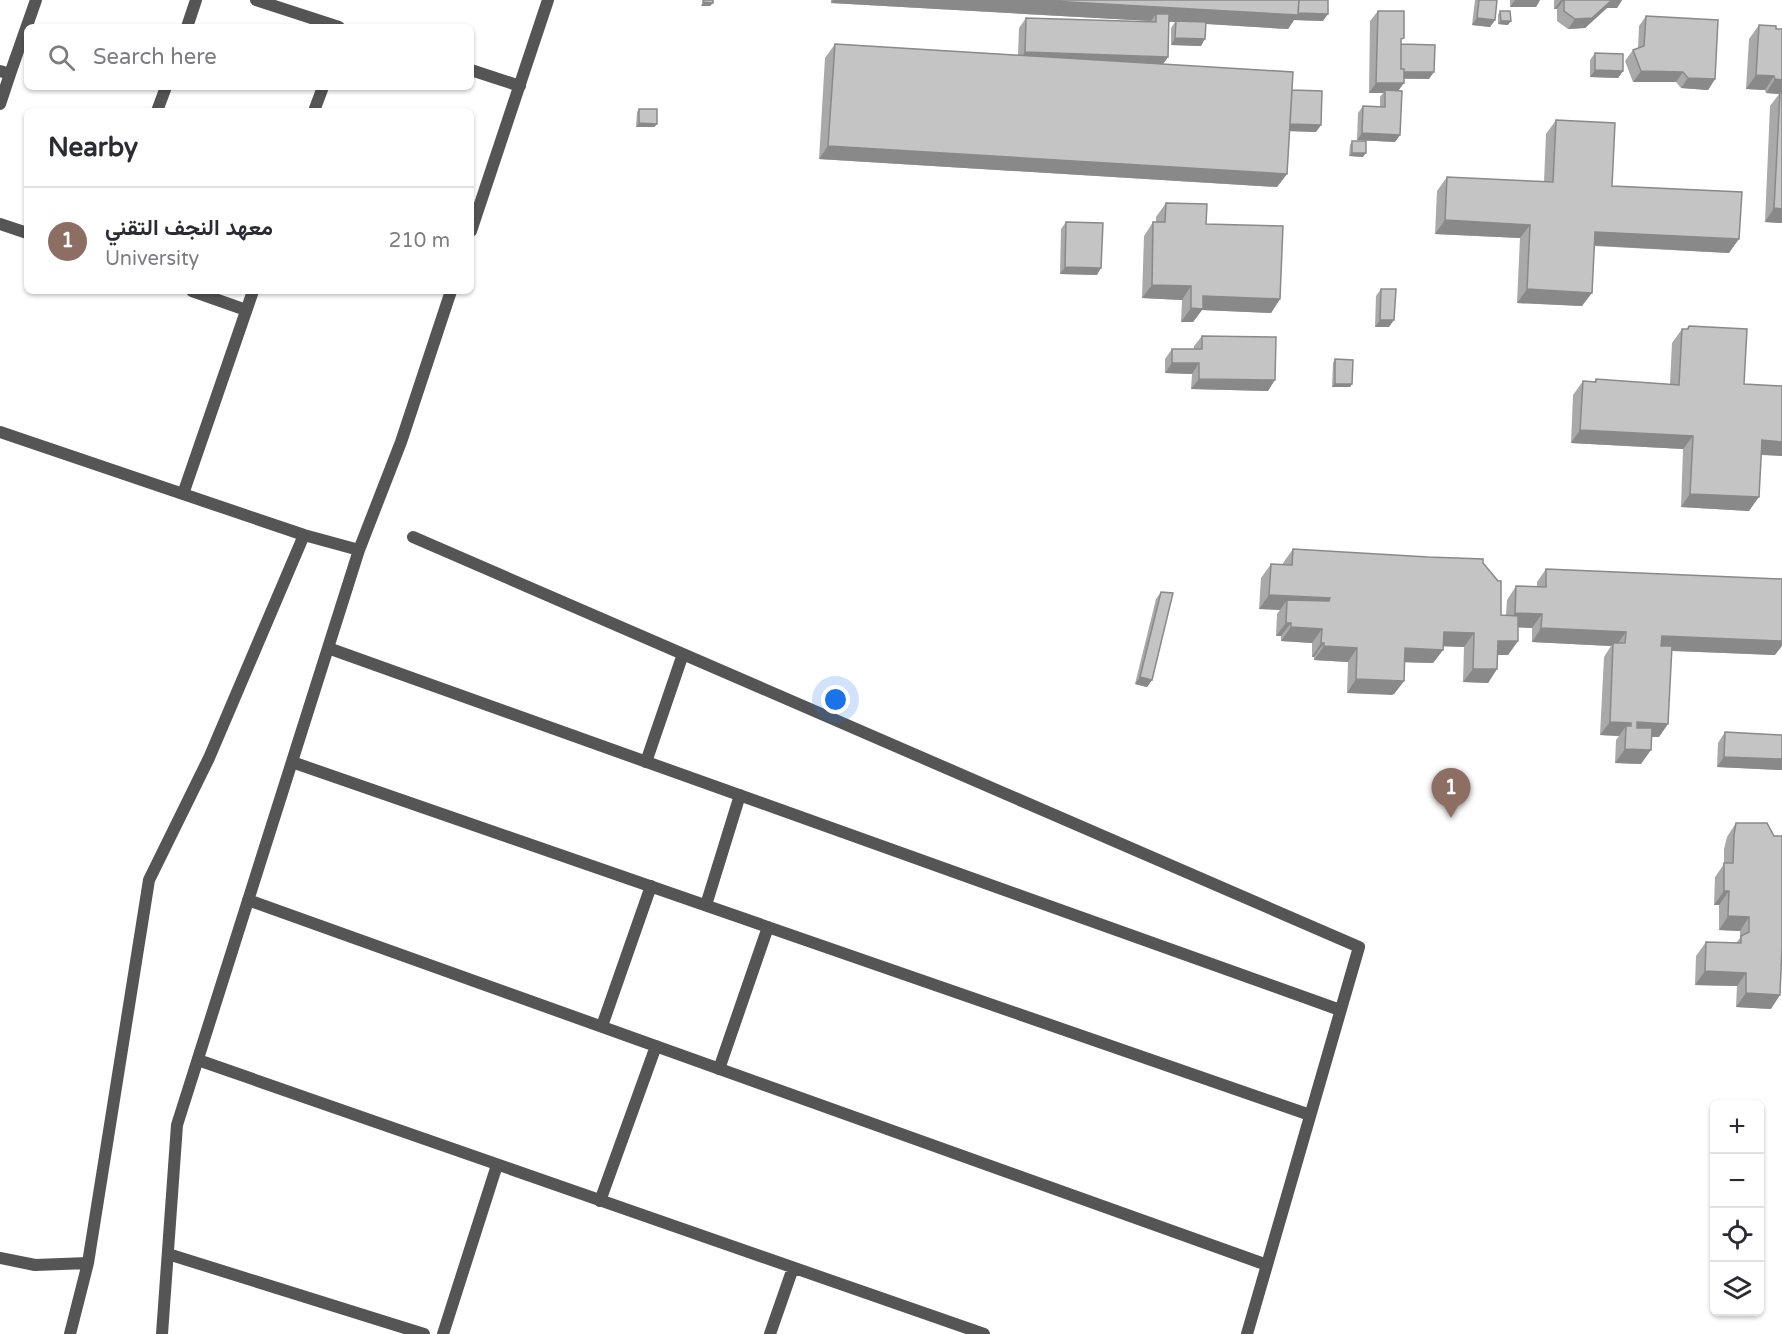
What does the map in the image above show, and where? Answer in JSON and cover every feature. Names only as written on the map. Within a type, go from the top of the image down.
[{"type":"street","points":[[26,24],[36,0]]},
{"type":"street","points":[[188,24],[196,0]]},
{"type":"street","points":[[256,0],[330,24]]},
{"type":"street","points":[[474,222],[548,0]]},
{"type":"street","points":[[0,104],[5,72],[24,28]]},
{"type":"street","points":[[474,71],[520,86]]},
{"type":"street","points":[[159,108],[165,90]]},
{"type":"street","points":[[315,108],[321,90]]},
{"type":"street","points":[[0,224],[24,232]]},
{"type":"street","points":[[201,294],[246,310]]},
{"type":"street","points":[[183,494],[252,294]]},
{"type":"street","points":[[162,1334],[177,1125],[359,550],[400,442],[450,294]]},
{"type":"street","points":[[0,432],[304,534],[359,550]]},
{"type":"street","points":[[70,1334],[88,1263],[149,880],[209,758],[304,534]]},
{"type":"street","points":[[413,537],[1359,947],[1247,1334]]},
{"type":"street","points":[[328,648],[1340,1010]]},
{"type":"street","points":[[646,762],[682,654]]},
{"type":"street","points":[[292,762],[1310,1115]]},
{"type":"street","points":[[706,905],[740,795]]},
{"type":"street","points":[[602,1026],[651,886]]},
{"type":"street","points":[[248,900],[1267,1265]]},
{"type":"street","points":[[719,1069],[768,927]]},
{"type":"street","points":[[600,1201],[656,1046]]},
{"type":"street","points":[[198,1060],[984,1334]]},
{"type":"street","points":[[443,1334],[497,1165]]},
{"type":"street","points":[[168,1254],[424,1334]]},
{"type":"street","points":[[0,1258],[35,1265],[88,1263]]},
{"type":"street","points":[[770,1334],[794,1268]]},
{"type":"building","points":[[703,0],[713,0],[713,3],[703,2]]},
{"type":"building","points":[[1034,0],[1299,0],[1298,15]]},
{"type":"building","points":[[1299,0],[1328,0],[1328,14],[1298,13]]},
{"type":"building","points":[[1479,0],[1497,0],[1495,20],[1477,18]]},
{"type":"building","points":[[1564,0],[1612,0],[1592,18],[1575,19],[1564,11]]},
{"type":"building","points":[[1378,11],[1404,11],[1401,69],[1404,69],[1404,83],[1376,83]]},
{"type":"building","points":[[1500,11],[1510,11],[1511,21],[1501,21]]},
{"type":"building","points":[[1156,14],[1169,14],[1168,57],[1025,52],[1026,18],[1156,22]]},
{"type":"building","points":[[1646,16],[1718,20],[1715,79],[1688,78],[1683,72],[1641,71],[1633,50],[1644,46]]},
{"type":"building","points":[[1176,21],[1206,22],[1205,39],[1175,38]]},
{"type":"building","points":[[1759,25],[1776,26],[1776,29],[1782,29],[1782,80],[1775,79],[1774,76],[1756,75]]},
{"type":"building","points":[[835,44],[1293,72],[1287,174],[828,146]]},
{"type":"building","points":[[1401,44],[1435,45],[1434,72],[1404,72],[1404,69],[1401,69]]},
{"type":"building","points":[[1595,53],[1623,54],[1623,71],[1595,70]]},
{"type":"building","points":[[1292,90],[1322,91],[1321,125],[1290,124]]},
{"type":"building","points":[[1385,90],[1402,91],[1400,135],[1362,133],[1363,106],[1385,107]]},
{"type":"building","points":[[1780,92],[1782,92],[1782,209],[1774,208]]},
{"type":"building","points":[[639,109],[657,109],[657,124],[639,123]]},
{"type":"building","points":[[1556,120],[1615,123],[1612,186],[1742,192],[1739,239],[1595,232],[1592,293],[1527,289],[1530,225],[1445,220],[1447,177],[1553,182]]},
{"type":"building","points":[[1352,141],[1366,141],[1366,153],[1352,153]]},
{"type":"building","points":[[1166,203],[1207,204],[1206,224],[1283,226],[1280,299],[1203,296],[1203,309],[1191,308],[1191,286],[1152,285],[1153,222],[1165,222]]},
{"type":"building","points":[[1066,222],[1103,223],[1101,268],[1065,267]]},
{"type":"building","points":[[1381,289],[1396,289],[1394,320],[1380,320]]},
{"type":"building","points":[[1689,326],[1747,329],[1744,384],[1782,386],[1782,442],[1762,440],[1759,497],[1690,494],[1693,436],[1580,430],[1583,381],[1596,382],[1596,379],[1679,385],[1682,329],[1688,329]]},
{"type":"building","points":[[1202,336],[1276,337],[1275,380],[1199,379],[1199,363],[1172,363],[1172,349],[1202,349]]},
{"type":"building","points":[[1335,359],[1353,360],[1352,384],[1335,384]]},
{"type":"building","points":[[1293,549],[1483,559],[1483,563],[1498,581],[1501,581],[1501,615],[1518,616],[1518,641],[1498,641],[1497,669],[1473,669],[1474,633],[1444,632],[1443,650],[1405,648],[1404,681],[1356,679],[1357,648],[1324,646],[1324,643],[1321,643],[1322,629],[1291,627],[1291,623],[1286,623],[1287,600],[1329,601],[1330,598],[1269,595],[1271,564],[1292,565]]},
{"type":"building","points":[[1546,569],[1782,579],[1782,641],[1662,636],[1661,646],[1672,646],[1668,724],[1637,722],[1637,728],[1652,728],[1651,750],[1625,749],[1626,726],[1631,726],[1631,723],[1610,722],[1613,643],[1625,643],[1626,632],[1541,628],[1542,614],[1515,613],[1516,586],[1546,587]]},
{"type":"building","points":[[1161,592],[1173,593],[1152,680],[1140,677]]},
{"type":"building","points":[[1725,732],[1782,735],[1782,759],[1724,757]]},
{"type":"building","points":[[1736,823],[1767,823],[1774,836],[1782,836],[1780,995],[1746,993],[1746,973],[1705,971],[1706,942],[1741,943],[1741,936],[1749,932],[1749,917],[1728,916],[1729,891],[1724,891],[1724,863],[1733,863]]},
{"type":"place","name":"معهد النجف التقني","points":[[1451,818]]}]
